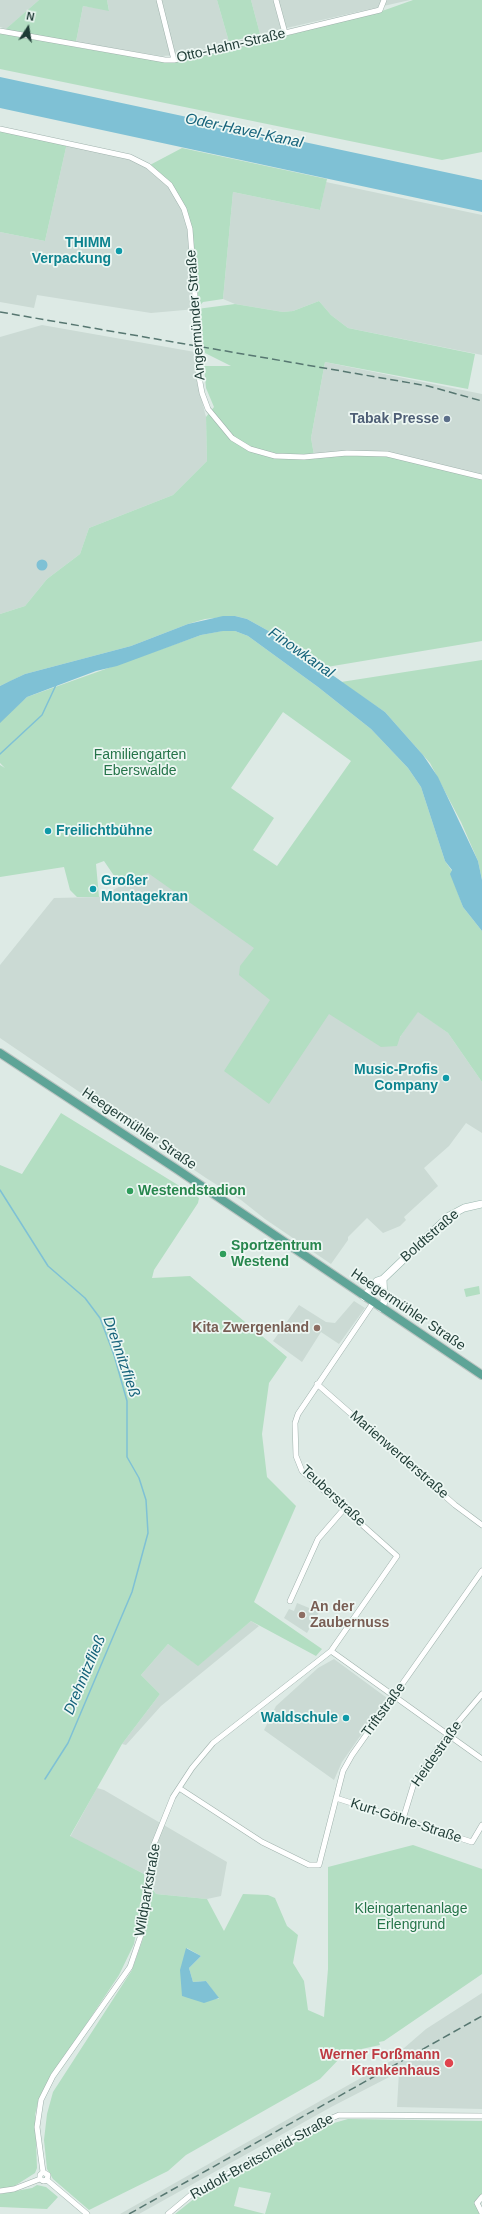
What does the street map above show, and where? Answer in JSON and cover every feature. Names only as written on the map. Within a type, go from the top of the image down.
[{"type":"main road","name":"Heegermühler Straße","points":[[0,1053],[178,1170],[380,1308],[482,1375]]},
{"type":"main road","name":"Boldtstraße","points":[[364,1297],[377,1281],[383,1279],[449,1216],[464,1208],[482,1204]]},
{"type":"main road","points":[[380,1308],[384,1302],[383,1279]]},
{"type":"street","points":[[159,0],[174,60]]},
{"type":"street","points":[[276,0],[285,33]]},
{"type":"street","name":"Otto-Hahn-Straße","points":[[0,31],[165,60],[174,60],[380,10],[384,1]]},
{"type":"street","name":"Angermünder Straße","points":[[0,129],[130,158],[149,167],[170,185],[184,209],[190,229],[196,305],[199,377],[202,393],[208,409],[232,438],[250,448],[275,456],[304,457],[347,452],[387,454],[482,476]]},
{"type":"street","name":"Teuberstraße","points":[[373,1303],[298,1414],[295,1423],[296,1456],[302,1472],[397,1556]]},
{"type":"street","name":"Marienwerderstraße","points":[[317,1384],[455,1505],[482,1525]]},
{"type":"street","points":[[290,1601],[318,1539],[344,1508]]},
{"type":"street","name":"Wildparkstraße","points":[[88,2214],[47,2180],[48,2174],[43,2172],[37,2127],[41,2100],[53,2076],[130,1967],[142,1932],[154,1844],[169,1805],[192,1768],[213,1743],[331,1651],[397,1556]]},
{"type":"street","name":"Triftstraße","points":[[179,1788],[262,1842],[309,1865],[319,1865],[343,1771],[352,1755],[482,1571]]},
{"type":"street","points":[[331,1651],[482,1759]]},
{"type":"street","name":"Heidestraße","points":[[403,1819],[414,1783],[448,1734],[482,1694]]},
{"type":"street","name":"Kurt-Göhre-Straße","points":[[336,1798],[472,1842],[482,1826]]},
{"type":"street","name":"Rudolf-Breitscheid-Straße","points":[[168,2214],[192,2194],[314,2126],[339,2115],[482,2116]]},
{"type":"street","points":[[40,2179],[40,2175],[43,2172]]},
{"type":"street","points":[[0,2191],[14,2189],[40,2179],[43,2181],[47,2180]]},
{"type":"street","points":[[482,2197],[477,2202],[482,2213]]},
{"type":"shaded area","points":[[0,0],[39,0],[6,29],[0,27]]},
{"type":"shaded area","points":[[107,0],[217,0],[229,42],[179,55],[161,56],[76,42],[83,6],[109,10]]},
{"type":"shaded area","points":[[251,0],[410,0],[260,34]]},
{"type":"shaded area","points":[[67,143],[121,155],[148,166],[175,192],[190,229],[196,309],[151,313],[37,295],[34,308],[0,302],[0,232],[45,241]]},
{"type":"shaded area","points":[[326,182],[482,215],[482,355],[348,328],[331,315],[319,301],[293,311],[283,312],[235,304],[223,299],[233,192],[320,210]]},
{"type":"shaded area","points":[[42,325],[195,352],[197,381],[206,417],[207,461],[173,495],[89,528],[80,554],[47,579],[25,606],[0,614],[0,337]]},
{"type":"shaded area","points":[[325,362],[482,394],[482,477],[314,455],[311,438]]},
{"type":"shaded area","points":[[148,872],[385,1037],[400,1037],[418,1011],[448,1033],[482,1082],[482,1133],[466,1123],[449,1146],[424,1168],[438,1186],[404,1217],[406,1220],[400,1226],[383,1233],[367,1218],[348,1237],[348,1240],[331,1264],[265,1219],[241,1200],[206,1178],[0,1038],[0,965],[54,898],[99,897]]},
{"type":"shaded area","name":"Kita Zwergenland","points":[[354,1301],[365,1308],[339,1344],[321,1332],[302,1362],[273,1341],[299,1305],[326,1322],[335,1323]]},
{"type":"shaded area","name":"An der Zaubernuss","points":[[297,1603],[319,1612],[307,1633],[284,1618],[289,1609],[294,1611]]},
{"type":"shaded area","points":[[251,1621],[259,1626],[161,1706],[126,1745],[122,1744],[160,1694],[141,1675],[168,1644],[198,1665]]},
{"type":"shaded area","points":[[334,1659],[387,1698],[342,1762],[334,1780],[264,1730],[276,1706],[318,1668]]},
{"type":"shaded area","points":[[97,1788],[104,1790],[227,1862],[221,1896],[207,1899],[156,1894],[144,1874],[70,1837]]},
{"type":"shaded area","points":[[482,1993],[482,2109],[397,2107],[399,2072],[333,2106],[139,2214],[120,2214],[398,2057],[396,2055],[426,2029]]},
{"type":"green space","points":[[39,0],[107,0],[109,11],[83,6],[75,47],[170,63],[227,51],[385,10],[413,0],[482,0],[482,152],[442,160],[0,69],[0,34]]},
{"type":"green space","points":[[217,0],[251,0],[260,34],[229,42]]},
{"type":"green space","points":[[0,130],[67,143],[45,241],[0,232]]},
{"type":"green space","points":[[182,148],[327,179],[320,210],[233,192],[223,299],[203,302],[197,309],[235,304],[283,312],[293,311],[319,301],[331,315],[348,328],[475,354],[468,389],[325,362],[311,438],[314,455],[387,454],[482,477],[482,641],[321,668],[274,634],[247,619],[235,616],[205,619],[188,624],[131,646],[25,674],[0,686],[0,614],[25,606],[47,579],[80,554],[89,528],[173,495],[207,461],[206,417],[214,407],[206,388],[204,366],[231,366],[205,353],[196,309],[190,229],[175,192],[148,166]]},
{"type":"green space","name":"Familiengarten Eberswalde","points":[[222,631],[235,631],[248,636],[318,687],[371,729],[408,768],[421,787],[445,861],[452,871],[451,874],[463,907],[482,931],[482,1082],[448,1033],[418,1012],[400,1037],[397,1046],[381,1047],[329,1014],[269,1104],[224,1071],[270,1000],[239,975],[240,966],[254,948],[148,873],[121,886],[104,861],[96,864],[99,897],[77,897],[70,890],[64,867],[0,877],[0,765],[5,768],[0,763],[0,721],[27,697],[201,635]],"holes":[[[283,712],[351,761],[277,866],[253,850],[274,818],[231,788]]]},
{"type":"green space","points":[[482,660],[482,880],[478,861],[461,822],[430,763],[385,712],[341,682]]},
{"type":"green space","points":[[61,1113],[199,1198],[198,1203],[154,1270],[152,1278],[190,1276],[287,1357],[269,1383],[262,1434],[267,1477],[296,1506],[254,1602],[322,1649],[316,1656],[251,1621],[198,1666],[168,1644],[141,1675],[160,1694],[122,1744],[70,1836],[144,1874],[144,1887],[134,1944],[119,1975],[47,2083],[38,2102],[35,2115],[37,2168],[35,2173],[13,2187],[0,2189],[0,1165],[22,1174]]},
{"type":"green space","points":[[479,1286],[480,1294],[466,1297],[464,1289]]},
{"type":"green space","name":"Kleingartenanlage Erlengrund","points":[[413,1845],[482,1869],[482,1974],[384,2041],[379,2042],[380,2045],[357,2050],[341,2057],[320,2079],[186,2155],[168,2171],[89,2210],[53,2179],[47,2169],[44,2140],[47,2114],[53,2092],[132,1970],[145,1933],[150,1907],[150,1885],[156,1894],[207,1899],[224,1931],[243,1894],[268,1895],[275,1898],[287,1926],[298,1935],[293,1963],[304,1981],[308,2010],[324,2017],[328,1969],[328,1867]],"holes":[[[187,1948],[201,1956],[189,1968],[193,1982],[206,1981],[219,1999],[182,1996]]]},
{"type":"green space","points":[[348,2119],[482,2121],[482,2196],[475,2203],[482,2214],[265,2214],[175,2214],[195,2198],[327,2125]],"holes":[[[239,2187],[271,2193],[265,2214],[234,2206]]]},
{"type":"green space","points":[[37,2185],[46,2187],[58,2197],[47,2209],[0,2207],[0,2194],[32,2188]]},
{"type":"water","name":"Oder-Havel-Kanal","points":[[0,77],[482,180],[482,212],[0,108]]},
{"type":"water","points":[[40,560],[44,560],[46,561],[46,569],[40,570],[37,567],[37,563]]},
{"type":"water","name":"Finowkanal","points":[[223,616],[235,616],[247,619],[274,634],[385,712],[423,755],[438,777],[478,861],[482,880],[482,931],[463,907],[450,874],[452,870],[445,861],[421,787],[408,768],[371,729],[318,687],[248,636],[235,631],[223,631],[201,635],[117,666],[96,671],[27,697],[0,723],[0,686],[10,681],[25,674],[131,646],[188,624]]},
{"type":"water","points":[[186,1948],[201,1956],[189,1968],[193,1982],[206,1981],[219,1998],[204,2003],[182,1996],[180,1970]]},
{"type":"waterway","points":[[0,754],[42,715],[56,685]]},
{"type":"waterway","name":"Drehnitzfließ","points":[[0,1190],[48,1266],[85,1298],[100,1318],[114,1355],[127,1401],[127,1457],[139,1478],[146,1500],[148,1533],[132,1592],[68,1743],[45,1779]]},
{"type":"railway","points":[[0,312],[428,386],[482,401]]},
{"type":"railway","points":[[129,2214],[482,2016]]},
{"type":"place","name":"THIMM Verpackung","points":[[119,251]]},
{"type":"place","name":"Tabak Presse","points":[[447,419]]},
{"type":"place","name":"Freilichtbühne","points":[[48,831]]},
{"type":"place","name":"Großer Montagekran","points":[[93,889]]},
{"type":"place","name":"Music-Profis Company","points":[[446,1078]]},
{"type":"place","name":"Westendstadion","points":[[130,1191]]},
{"type":"place","name":"Sportzentrum Westend","points":[[223,1254]]},
{"type":"place","name":"Kita Zwergenland","points":[[317,1328]]},
{"type":"place","name":"An der Zaubernuss","points":[[302,1615]]},
{"type":"place","name":"Waldschule","points":[[346,1718]]},
{"type":"place","name":"Werner Forßmann Krankenhaus","points":[[449,2063]]}]
